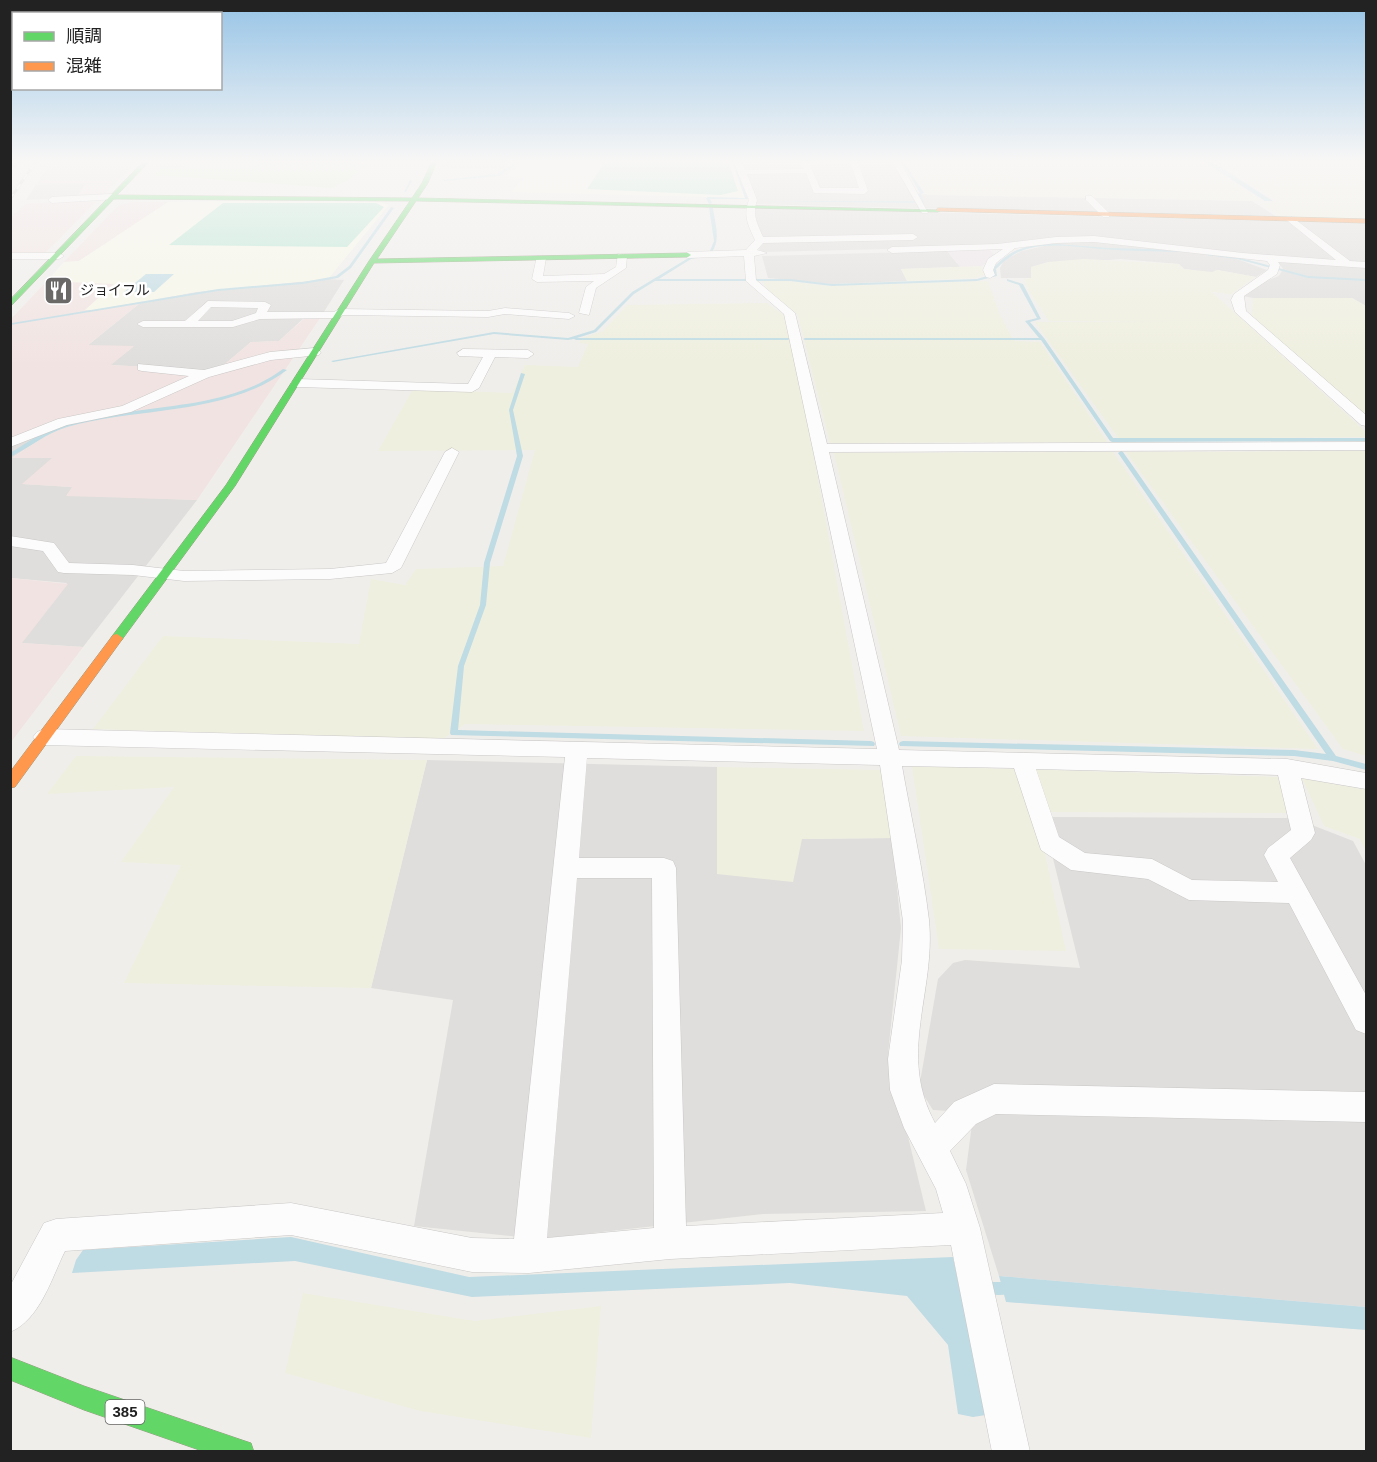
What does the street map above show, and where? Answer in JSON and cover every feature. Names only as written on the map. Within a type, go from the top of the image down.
[{"type":"main road","points":[[10,305],[84,229]]},
{"type":"main road","points":[[10,783],[167,575],[230,486],[297,383],[338,313],[394,229]]},
{"type":"main road","points":[[372,261],[688,255]]},
{"type":"main road","name":"385","points":[[10,1368],[84,1398],[242,1452]]},
{"type":"street","points":[[755,229],[760,240]]},
{"type":"street","points":[[1304,229],[1348,264]]},
{"type":"street","points":[[760,240],[913,237]]},
{"type":"street","points":[[876,250],[1009,246],[1056,240],[1094,239],[1273,266],[1366,265]]},
{"type":"street","points":[[760,240],[749,254],[751,279],[792,318],[889,756],[916,921],[915,960],[902,1059],[905,1090],[915,1117],[950,1184],[963,1228],[1011,1452]]},
{"type":"street","points":[[990,275],[988,270],[993,261],[1010,249],[1009,246]]},
{"type":"street","points":[[688,255],[772,253]]},
{"type":"street","points":[[10,256],[59,256]]},
{"type":"street","points":[[585,313],[591,287],[621,268],[622,256]]},
{"type":"street","points":[[541,258],[537,279],[606,278]]},
{"type":"street","points":[[1273,266],[1239,294],[1237,300],[1241,312],[1366,422]]},
{"type":"street","points":[[188,324],[208,304],[265,305],[259,316]]},
{"type":"street","points":[[143,324],[233,324],[259,316],[338,313],[488,314],[505,311],[569,316]]},
{"type":"street","points":[[10,443],[63,422],[126,409],[204,374],[270,356],[315,352]]},
{"type":"street","points":[[463,353],[528,354]]},
{"type":"street","points":[[297,383],[472,388],[491,353]]},
{"type":"street","points":[[142,368],[204,374]]},
{"type":"street","points":[[821,448],[1366,447]]},
{"type":"street","points":[[10,541],[48,547],[64,568],[133,570],[167,575],[330,574],[393,568],[452,452]]},
{"type":"street","points":[[44,737],[1287,767],[1366,782]]},
{"type":"street","points":[[530,1256],[577,749]]},
{"type":"street","points":[[1022,759],[1049,843],[1080,863],[1152,869],[1189,890],[1297,893]]},
{"type":"street","points":[[1287,767],[1303,833],[1276,855],[1366,1021]]},
{"type":"street","points":[[566,868],[664,868],[670,1243]]},
{"type":"street","points":[[932,1148],[965,1113],[994,1099],[1366,1107]]},
{"type":"street","points":[[10,1315],[27,1292],[56,1235],[291,1219],[472,1255],[530,1256],[670,1243],[963,1228]]},
{"type":"shaded area","points":[[11,229],[69,229],[45,253],[11,254]]},
{"type":"shaded area","points":[[96,229],[127,229],[79,261],[64,262]]},
{"type":"shaded area","points":[[127,229],[369,229],[328,279],[196,292],[95,310],[85,310],[114,284],[47,281],[64,262],[79,261]]},
{"type":"shaded area","points":[[760,229],[1366,229],[1366,264],[1273,258],[1096,238],[975,247],[762,252],[759,249],[765,241]]},
{"type":"shaded area","points":[[1066,241],[1105,241],[1234,258],[1267,270],[1256,277],[1218,270],[1212,273],[1184,269],[1179,264],[1120,259],[1031,267],[1031,278],[1001,278],[1000,268],[1004,260],[1022,251]]},
{"type":"shaded area","points":[[990,250],[994,255],[982,266],[960,267],[947,251]]},
{"type":"shaded area","points":[[947,251],[960,267],[901,269],[907,281],[831,284],[768,278],[762,256]]},
{"type":"shaded area","points":[[1277,260],[1366,266],[1366,306],[1352,298],[1253,298],[1243,296],[1254,286],[1279,276],[1283,269]]},
{"type":"shaded area","points":[[328,279],[344,280],[320,318],[304,318],[279,341],[251,342],[225,364],[207,370],[110,365],[133,347],[87,346],[140,303],[196,292]]},
{"type":"shaded area","points":[[47,281],[115,283],[85,310],[140,303],[88,345],[134,346],[111,365],[207,370],[225,364],[251,342],[279,341],[305,318],[320,318],[197,500],[66,496],[72,487],[22,484],[52,458],[12,458],[62,425],[11,445],[10,320]]},
{"type":"shaded area","points":[[65,423],[13,457],[53,458],[23,484],[73,487],[67,495],[197,500],[83,647],[21,643],[67,583],[11,578],[11,445]]},
{"type":"shaded area","points":[[11,578],[68,584],[22,643],[83,647],[11,742]]},
{"type":"shaded area","points":[[427,760],[717,767],[717,874],[802,839],[892,838],[901,928],[888,1054],[926,1211],[763,1214],[539,1239],[414,1226],[453,1000],[371,988]]},
{"type":"shaded area","points":[[1053,817],[1294,818],[1353,841],[1366,865],[1366,1096],[1003,1085],[971,1094],[950,1111],[933,1110],[919,1088],[938,979],[953,963],[965,960],[1080,968],[1045,826]]},
{"type":"shaded area","points":[[1003,1111],[1366,1121],[1366,1307],[999,1276],[966,1170],[972,1124]]},
{"type":"green space","points":[[189,229],[363,229],[347,247],[169,245]]},
{"type":"green space","points":[[1084,259],[1179,264],[1184,269],[1212,272],[1217,270],[1256,277],[1231,294],[1212,292],[1366,432],[1366,437],[1119,439],[1035,322],[1170,322],[1049,321],[1028,290],[1024,279],[1031,278],[1031,267],[1048,262]]},
{"type":"green space","points":[[982,266],[985,275],[976,278],[907,281],[901,269]]},
{"type":"green space","points":[[762,281],[788,281],[828,286],[988,281],[1000,315],[1014,341],[1040,342],[1107,442],[830,443],[798,315],[766,288]]},
{"type":"green space","points":[[1253,298],[1352,298],[1366,306],[1366,416],[1252,316]]},
{"type":"green space","points":[[767,303],[785,316],[793,342],[864,731],[465,724],[443,739],[93,729],[163,636],[359,644],[371,579],[405,585],[416,569],[503,566],[535,450],[378,451],[413,389],[512,393],[525,365],[578,367],[588,344],[579,343],[582,338],[603,331],[627,305]]},
{"type":"green space","points":[[1366,451],[1366,756],[1343,749],[1126,452]]},
{"type":"green space","points":[[1113,452],[1318,749],[901,736],[834,453]]},
{"type":"green space","points":[[76,756],[427,760],[371,988],[124,983],[181,865],[121,862],[174,787],[47,794]]},
{"type":"green space","points":[[912,766],[1280,777],[1291,813],[1036,812],[1066,951],[939,949]]},
{"type":"green space","points":[[717,767],[881,770],[892,838],[802,839],[793,882],[717,874]]},
{"type":"green space","points":[[1302,778],[1366,790],[1366,852],[1360,839],[1324,826]]},
{"type":"green space","points":[[303,1293],[475,1321],[601,1306],[591,1438],[420,1411],[285,1373]]},
{"type":"water","points":[[146,274],[174,274],[154,292],[124,292]]},
{"type":"water","points":[[291,1237],[469,1277],[953,1257],[986,1415],[973,1417],[958,1414],[948,1345],[907,1296],[790,1283],[472,1297],[295,1261],[72,1273],[76,1260],[83,1250]]},
{"type":"water","points":[[999,1276],[1366,1307],[1366,1330],[1006,1302]]},
{"type":"waterway","points":[[12,324],[218,290],[303,283],[337,277],[350,267],[377,229]]},
{"type":"waterway","points":[[712,251],[716,241],[714,229]]},
{"type":"waterway","points":[[655,280],[790,280],[832,285],[977,280],[996,275],[994,269],[1004,258],[1015,251],[1042,245],[1183,251]]},
{"type":"waterway","points":[[1207,254],[1237,258],[1308,277],[1366,280]]},
{"type":"waterway","points":[[333,361],[494,333],[568,339],[595,331],[633,293],[690,258],[701,257]]},
{"type":"waterway","points":[[1008,280],[1021,284],[1039,319],[1027,321],[1042,339]]},
{"type":"waterway","points":[[576,339],[788,339]]},
{"type":"waterway","points":[[805,339],[1042,339]]},
{"type":"waterway","points":[[1042,339],[1112,440],[1366,440]]},
{"type":"waterway","points":[[10,456],[43,435],[63,426],[90,419],[207,402],[261,384],[285,370]]},
{"type":"waterway","points":[[523,374],[511,410],[520,456],[487,563],[483,605],[461,666],[454,733],[871,744]]},
{"type":"waterway","points":[[1121,453],[1333,758]]},
{"type":"waterway","points":[[903,744],[1294,753],[1333,758]]},
{"type":"waterway","points":[[1333,758],[1366,767]]},
{"type":"waterway","points":[[985,1288],[1012,1288]]},
{"type":"traffic: fast","points":[[10,305],[82,229]]},
{"type":"traffic: fast","points":[[117,638],[230,486],[394,229]]},
{"type":"traffic: fast","points":[[372,261],[688,255]]},
{"type":"traffic: fast","points":[[10,1368],[84,1398],[242,1452]]},
{"type":"traffic: slow","points":[[10,783],[117,638]]},
{"type":"place","name":"ジョイフル","points":[[59,290]]}]
